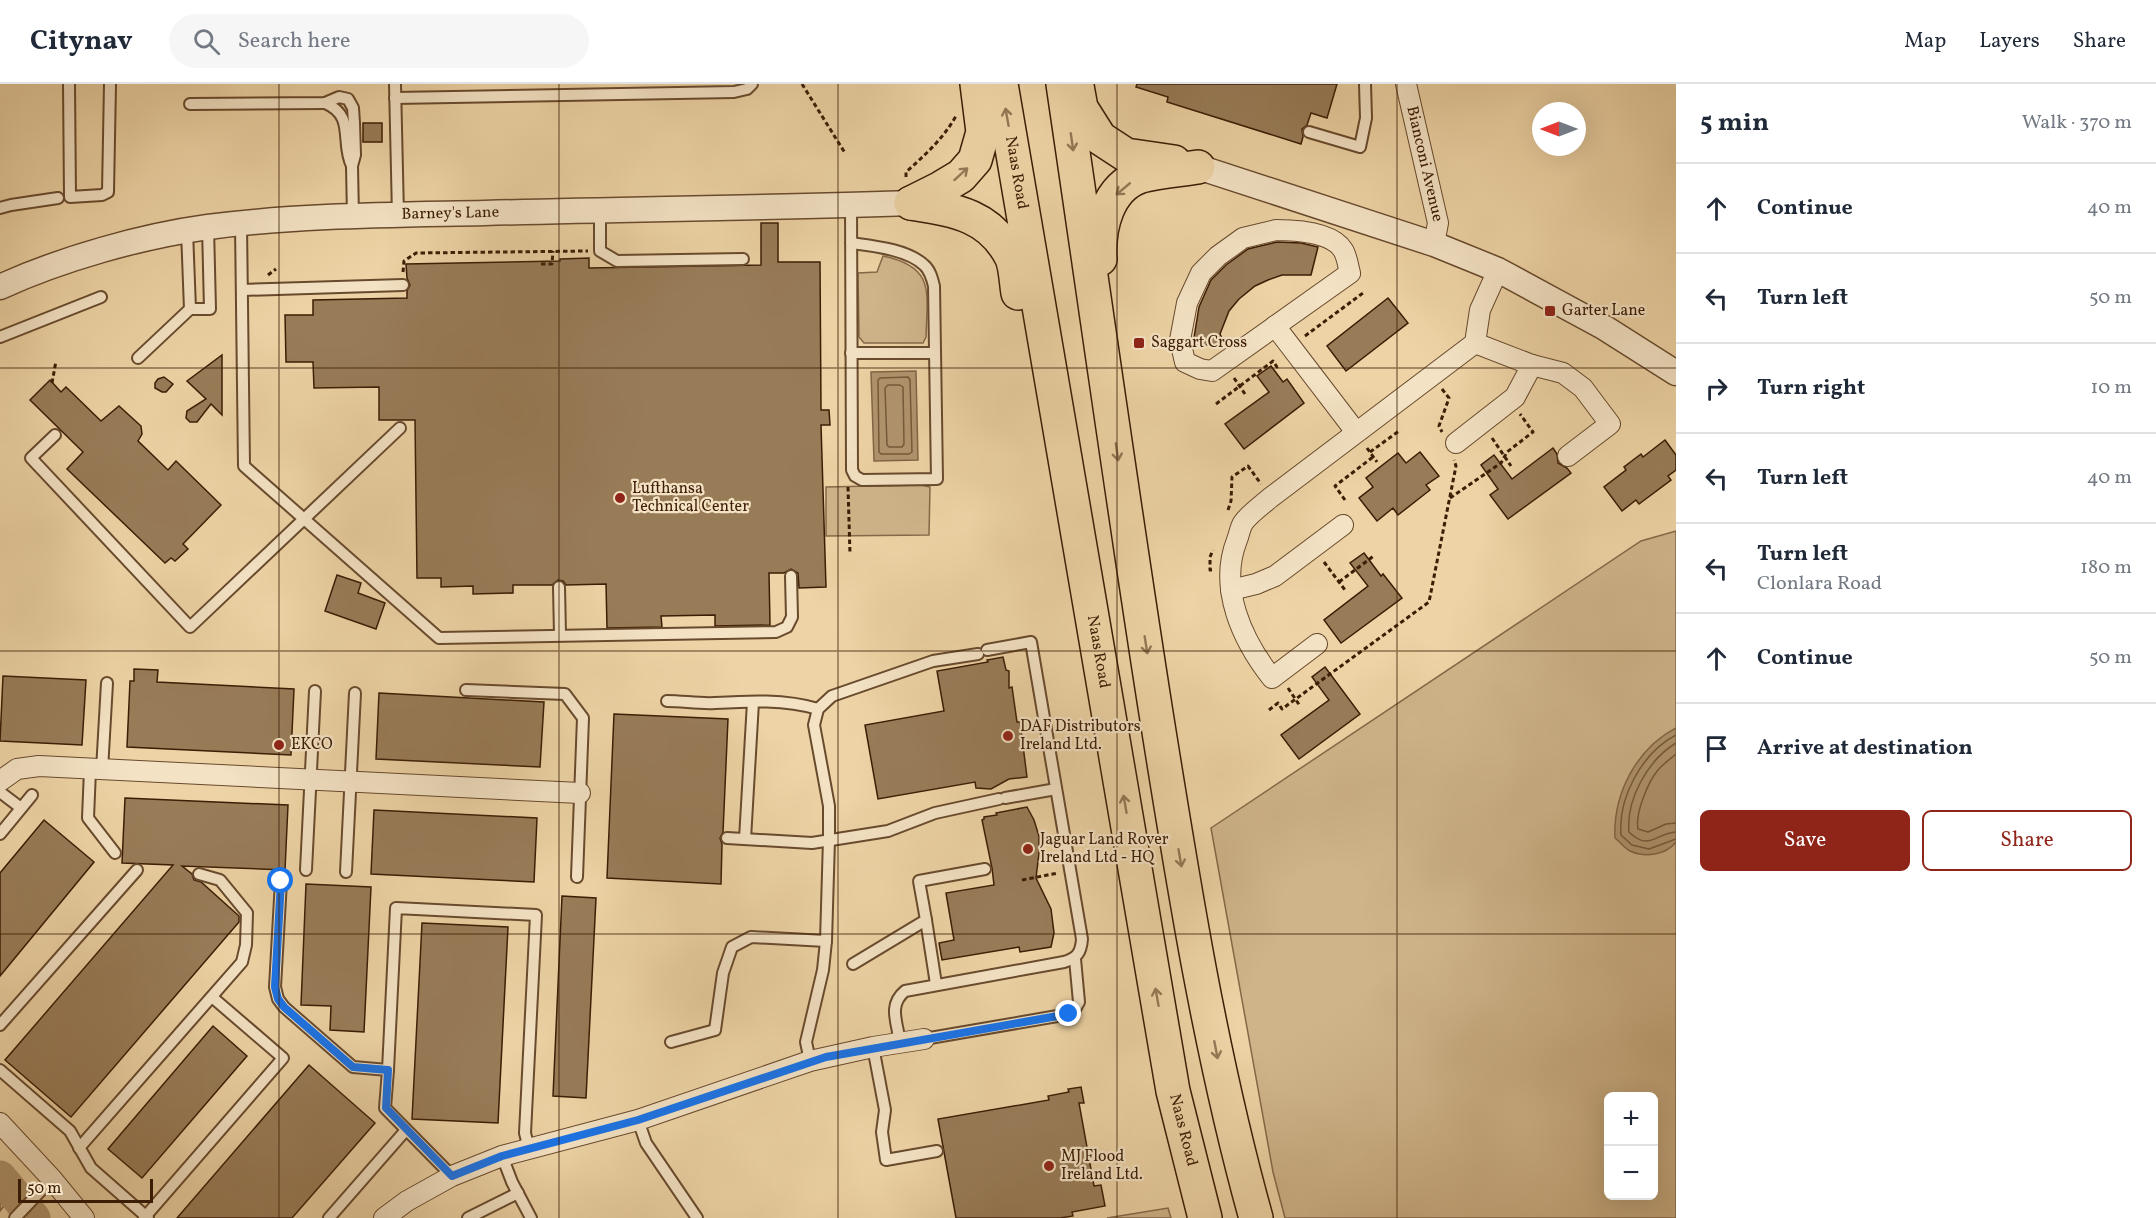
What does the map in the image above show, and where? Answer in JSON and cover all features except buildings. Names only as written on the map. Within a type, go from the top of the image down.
[{"type":"highway","points":[[908,203],[961,176],[975,160],[983,132],[977,84]]},
{"type":"highway","name":"Naas Road","points":[[1001,84],[1173,1091],[1205,1218]]},
{"type":"highway","points":[[1063,84],[1168,788],[1233,1138],[1256,1218]]},
{"type":"highway","points":[[1076,84],[1081,108],[1100,138],[1126,155],[1197,166]]},
{"type":"highway","points":[[1108,394],[1099,246],[1107,208],[1118,191],[1139,176],[1197,166]]},
{"type":"highway","points":[[908,203],[965,213],[996,234],[1012,257],[1055,503],[1102,671]]},
{"type":"street","name":"Bianconi Avenue","points":[[1406,84],[1438,223],[1434,244]]},
{"type":"street","points":[[1197,166],[1434,244],[1498,270],[1605,328],[1676,373]]},
{"type":"street","name":"Barney's Lane","points":[[0,287],[26,275],[128,243],[197,229],[241,224],[398,215],[908,203]]},
{"type":"street","points":[[1276,230],[1299,230],[1323,235],[1343,249],[1350,273],[1275,327],[1212,371],[1200,369],[1185,362],[1180,340],[1187,303],[1201,273],[1218,256],[1242,238],[1276,230]]},
{"type":"street","points":[[1317,644],[1272,678],[1256,657],[1241,628],[1231,590],[1232,552],[1243,523],[1270,498],[1475,343],[1480,310],[1498,270]]},
{"type":"street","points":[[1275,327],[1356,432]]},
{"type":"street","points":[[1475,343],[1532,365],[1563,373],[1583,388],[1610,424],[1568,456]]},
{"type":"street","points":[[1451,445],[1515,397],[1532,365]]},
{"type":"street","points":[[1231,590],[1256,584],[1275,576],[1343,525]]},
{"type":"street","points":[[1,780],[16,769],[39,766],[580,793]]},
{"type":"street","points":[[384,1218],[407,1201],[452,1176],[502,1156],[638,1120],[810,1061],[873,1047],[924,1039]]},
{"type":"street","points":[[0,1123],[52,1179],[84,1218]]},
{"type":"lane","points":[[69,84],[70,197],[102,195],[108,192],[110,84]]},
{"type":"lane","points":[[395,84],[398,215]]},
{"type":"lane","points":[[395,98],[734,92],[747,89],[752,84]]},
{"type":"lane","points":[[1309,132],[1360,147],[1366,118],[1365,84]]},
{"type":"lane","points":[[190,104],[325,103],[339,97],[348,99],[353,108],[356,155],[352,166],[353,217]]},
{"type":"lane","points":[[0,208],[58,198]]},
{"type":"lane","points":[[851,204],[851,243],[851,353],[852,470],[855,476],[862,480],[937,479],[934,286],[929,270],[923,263],[895,250],[851,243]]},
{"type":"lane","points":[[600,210],[600,251],[617,261],[743,259]]},
{"type":"lane","points":[[241,224],[244,466],[439,638],[776,632],[787,627],[792,617],[791,576]]},
{"type":"lane","points":[[190,309],[210,309],[197,229]]},
{"type":"lane","points":[[138,358],[190,309],[197,229]]},
{"type":"lane","points":[[242,290],[404,285]]},
{"type":"lane","points":[[0,337],[101,297]]},
{"type":"lane","points":[[851,353],[935,353]]},
{"type":"lane","points":[[55,435],[31,458],[190,627],[400,428]]},
{"type":"lane","points":[[559,586],[560,635]]},
{"type":"lane","points":[[810,1061],[806,1042],[823,970],[830,839],[829,806],[814,725],[818,709],[832,696],[933,661],[1031,642],[1082,939],[1081,950],[1074,959],[905,991],[896,998],[894,1005],[900,1042]]},
{"type":"lane","points":[[107,683],[88,818],[115,853]]},
{"type":"lane","points":[[466,690],[565,694],[584,718],[577,877]]},
{"type":"lane","points":[[306,870],[315,691]]},
{"type":"lane","points":[[346,872],[356,693]]},
{"type":"lane","points":[[667,700],[803,704],[818,709]]},
{"type":"lane","points":[[746,839],[753,702]]},
{"type":"lane","points":[[1,780],[21,808]]},
{"type":"lane","points":[[727,838],[812,843],[888,831],[935,813],[1056,789]]},
{"type":"lane","points":[[0,834],[32,795]]},
{"type":"lane","points":[[936,984],[919,881],[985,869]]},
{"type":"lane","points":[[0,1025],[136,870]]},
{"type":"lane","points":[[79,1148],[242,962],[246,945],[248,913],[220,880],[199,874]]},
{"type":"lane","points":[[281,881],[275,987],[278,999],[284,1007],[353,1067],[388,1070]]},
{"type":"lane","points":[[452,1176],[386,1108],[396,908],[536,915],[525,1133],[529,1149]]},
{"type":"lane","points":[[854,964],[926,920]]},
{"type":"lane","points":[[671,1042],[716,1030],[723,973],[732,947],[751,937],[826,941]]},
{"type":"lane","points":[[924,1039],[1069,1014],[1079,1002],[1074,959]]},
{"type":"lane","points":[[0,1070],[70,1131],[91,1168],[146,1217],[283,1058],[212,997]]},
{"type":"lane","points":[[873,1047],[885,1110],[882,1132],[886,1160],[937,1151]]},
{"type":"lane","points":[[638,1120],[646,1143],[697,1218]]},
{"type":"lane","points":[[329,1218],[406,1130]]},
{"type":"lane","points":[[502,1156],[531,1218]]},
{"type":"lane","points":[[15,1218],[52,1179]]},
{"type":"lane","points":[[468,1218],[518,1193]]},
{"type":"path","points":[[802,84],[845,153]]},
{"type":"path","points":[[908,203],[906,172],[934,146],[948,130],[958,113]]},
{"type":"path","points":[[541,264],[552,264],[553,251]]},
{"type":"path","points":[[404,285],[404,261],[416,253],[600,251]]},
{"type":"path","points":[[52,382],[56,361]]},
{"type":"path","points":[[1269,710],[1278,703],[1282,709],[1429,602],[1456,466],[1451,445],[1439,426],[1449,398],[1431,376]]},
{"type":"path","points":[[1450,498],[1501,463],[1507,452],[1533,432],[1509,402]]},
{"type":"path","points":[[1481,424],[1511,466]]},
{"type":"path","points":[[1370,452],[1399,431]]},
{"type":"path","points":[[1345,500],[1335,486],[1373,457]]},
{"type":"path","points":[[850,554],[848,487],[855,476]]},
{"type":"path","points":[[1313,548],[1345,590]]},
{"type":"path","points":[[1339,582],[1375,555]]},
{"type":"path","points":[[1022,880],[1069,871]]},
{"type":"shaded area","points":[[883,256],[912,267],[925,284],[926,337],[923,343],[864,343],[859,337],[858,273],[877,272]]},
{"type":"shaded area","points":[[921,485],[930,487],[929,535],[826,536],[826,487]]},
{"type":"shaded area","points":[[1676,531],[1676,1218],[1285,1218],[1273,1172],[1211,828],[1641,541]]},
{"type":"shaded area","points":[[0,1168],[18,1188],[0,1211]]},
{"type":"shaded area","points":[[1168,1208],[1171,1218],[1107,1218]]},
{"type":"water","points":[[916,371],[918,460],[874,461],[871,372]]},
{"type":"water","points":[[1676,728],[1676,842],[1667,850],[1655,854],[1630,851],[1615,838],[1615,822],[1623,789],[1630,774],[1649,748]]},
{"type":"waterway","points":[[0,1177],[34,1218]]},
{"type":"place","name":"Garter Lane","points":[[1550,311]]},
{"type":"place","name":"Saggart Cross","points":[[1139,343]]},
{"type":"place","name":"Lufthansa Technical Center","points":[[620,498]]},
{"type":"place","name":"DAF Distributors Ireland Ltd.","points":[[1008,736]]},
{"type":"place","name":"EKCO","points":[[279,745]]},
{"type":"place","name":"Jaguar Land Rover Ireland Ltd - HQ","points":[[1028,849]]},
{"type":"place","name":"MJ Flood Ireland Ltd.","points":[[1049,1166]]},
{"type":"route","points":[[281,881],[275,987],[278,999],[284,1007],[353,1067],[388,1070],[386,1108],[452,1176],[502,1156],[638,1120],[810,1061],[873,1047],[1069,1014]]}]
